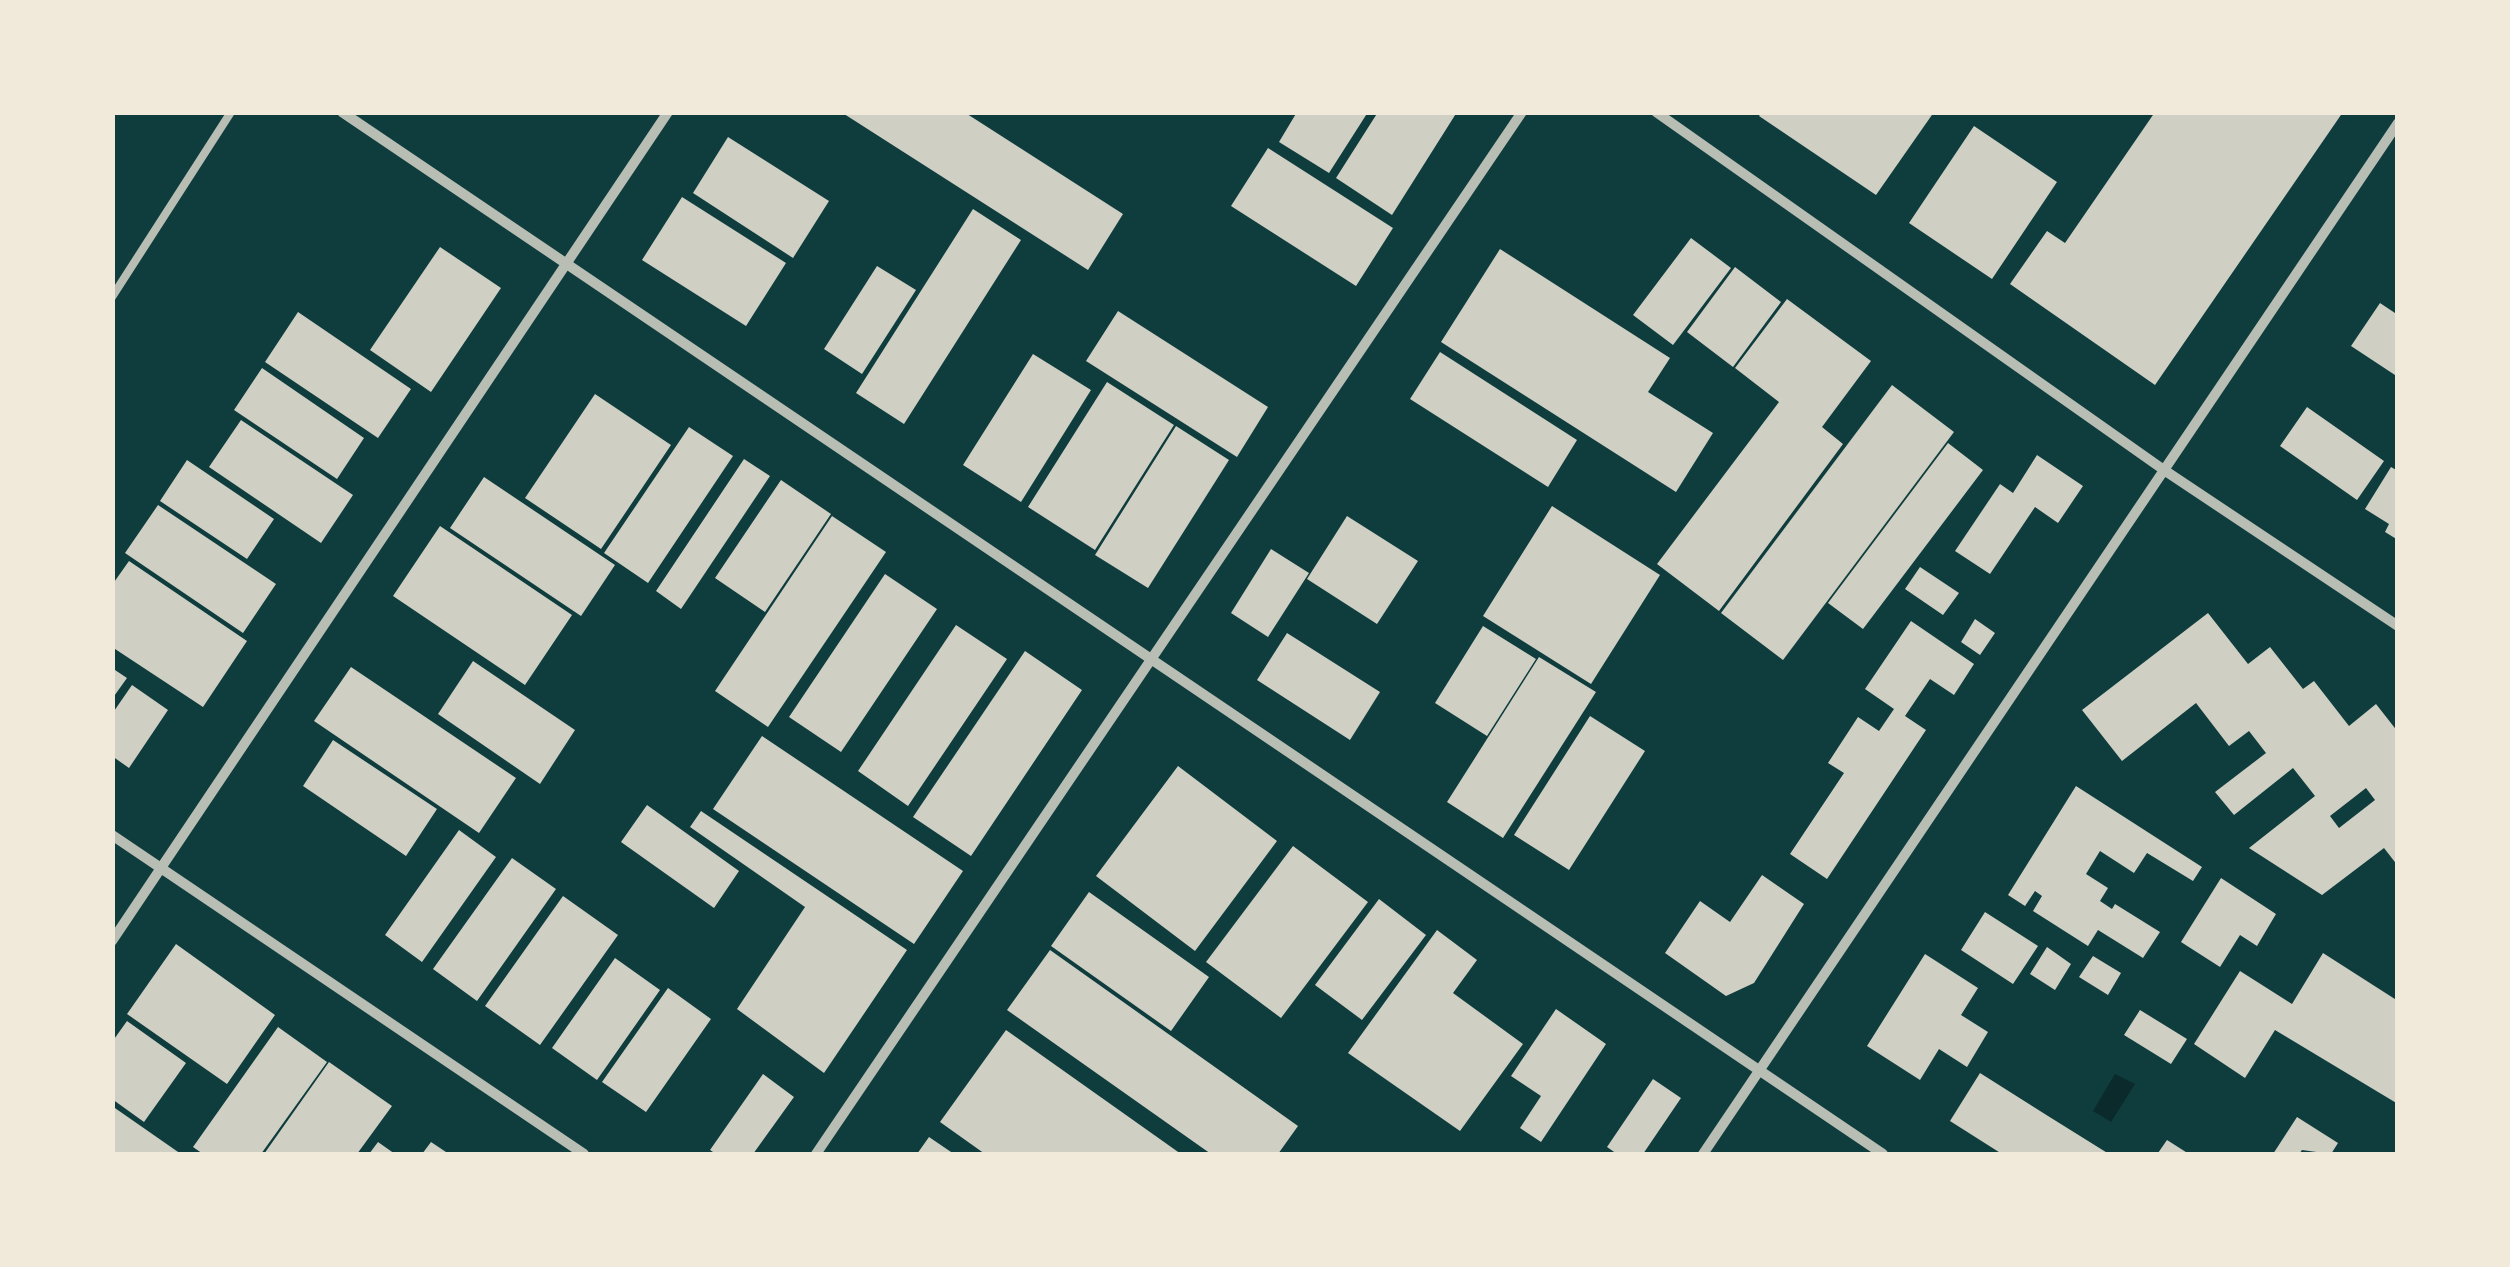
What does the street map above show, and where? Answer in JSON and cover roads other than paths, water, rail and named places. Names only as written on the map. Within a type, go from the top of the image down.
[{"type":"street","points":[[342,112],[1884,1154]]},
{"type":"street","points":[[112,941],[668,112]]},
{"type":"street","points":[[816,1154],[1522,112]]},
{"type":"street","points":[[1656,112],[2164,470],[2398,626]]},
{"type":"street","points":[[1703,1154],[2398,123]]},
{"type":"street","points":[[112,835],[584,1154]]},
{"type":"lane","points":[[112,297],[231,112]]},
{"type":"water","points":[[2115,1074],[2135,1084],[2111,1122],[2093,1111]]}]
